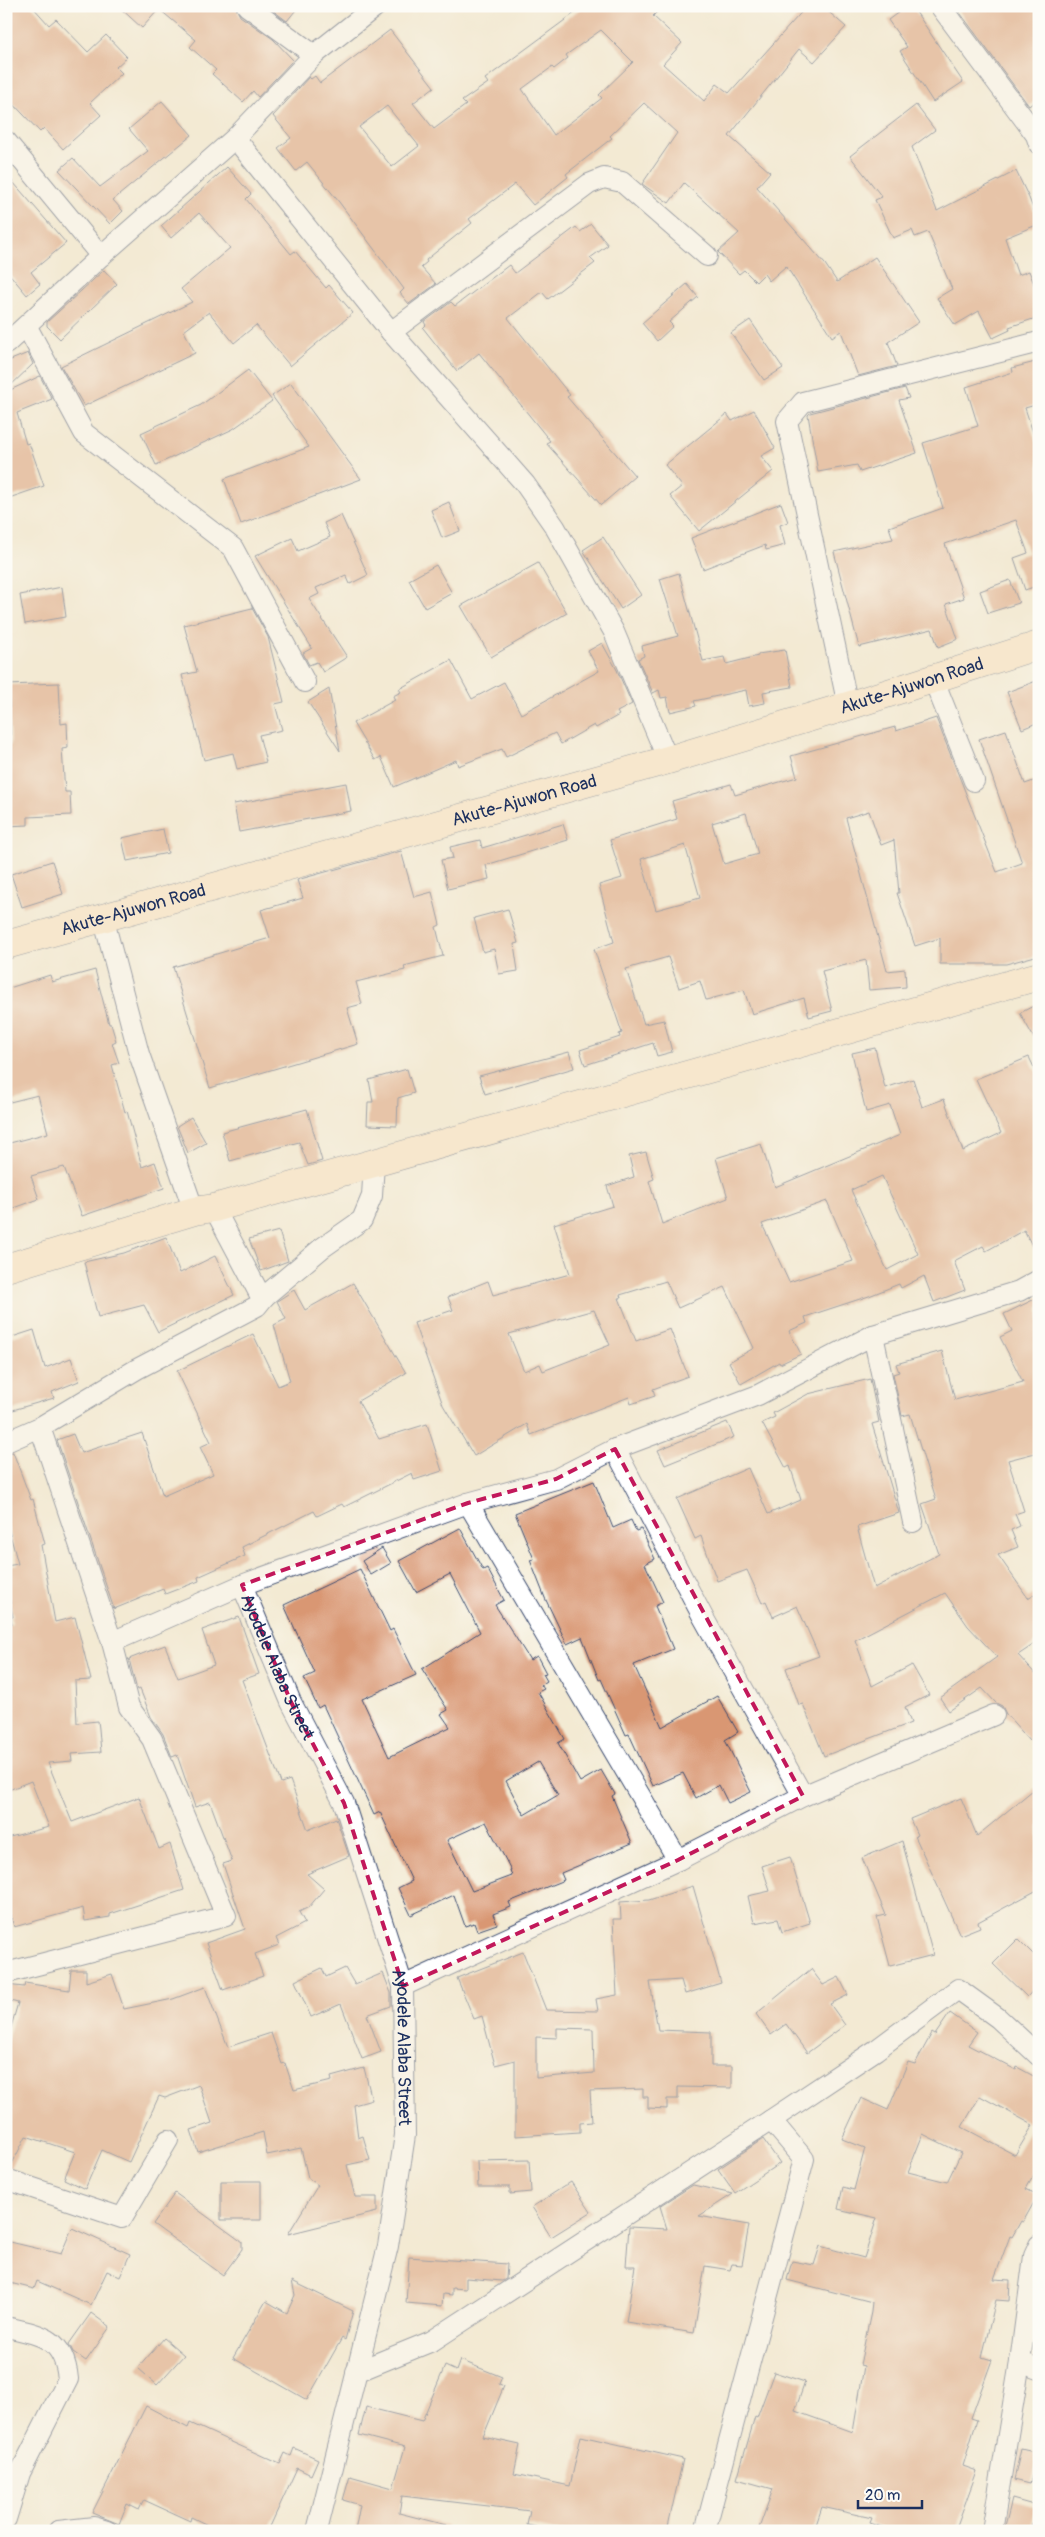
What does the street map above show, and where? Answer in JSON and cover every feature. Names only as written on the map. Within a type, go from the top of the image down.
[{"type":"main road","name":"Akute-Ajuwon Road","points":[[6,945],[668,760],[848,706],[1039,645]]},
{"type":"main road","points":[[6,1268],[204,1210],[1039,976]]},
{"type":"street","points":[[247,6],[314,55]]},
{"type":"street","points":[[6,344],[27,327],[101,256],[235,138],[314,55],[376,6]]},
{"type":"street","points":[[940,6],[1038,137]]},
{"type":"street","points":[[235,138],[391,332],[525,484],[554,527],[614,632],[668,760]]},
{"type":"street","points":[[6,141],[101,256]]},
{"type":"street","points":[[391,332],[589,184],[604,178],[622,182],[707,256]]},
{"type":"street","points":[[27,327],[84,433],[234,548],[305,682]]},
{"type":"street","points":[[848,706],[787,421],[803,402],[1039,342]]},
{"type":"street","points":[[933,678],[974,781]]},
{"type":"street","points":[[102,917],[139,1054],[204,1210],[259,1292],[265,1296]]},
{"type":"street","points":[[6,1442],[40,1427],[137,1369],[257,1306],[265,1296],[322,1248],[362,1220],[372,1196],[374,1163]]},
{"type":"street","points":[[112,1642],[242,1585],[468,1504],[556,1479],[615,1449],[758,1395],[874,1335],[1019,1291],[1039,1280]]},
{"type":"street","points":[[874,1335],[913,1522]]},
{"type":"street","points":[[6,1973],[226,1916],[152,1739],[129,1707],[112,1642],[40,1427]]},
{"type":"street","points":[[615,1449],[703,1617],[802,1796]]},
{"type":"street","points":[[468,1504],[678,1860]]},
{"type":"street","name":"Ayodele Alaba Street","points":[[242,1585],[291,1702],[344,1803],[403,1986],[404,2135],[388,2246],[316,2531]]},
{"type":"street","points":[[403,1986],[678,1860],[802,1796],[994,1715]]},
{"type":"street","points":[[356,2372],[432,2341],[876,2050],[958,1989],[998,2018],[1039,2056]]},
{"type":"street","points":[[705,2531],[804,2159],[771,2120]]},
{"type":"street","points":[[6,2179],[122,2218],[168,2140]]},
{"type":"street","points":[[992,2531],[1030,2365],[1034,2256],[1039,2245]]},
{"type":"street","points":[[6,2327],[38,2334],[56,2344],[66,2362],[68,2379],[20,2473],[6,2519]]},
{"type":"street","points":[[58,2531],[94,2527],[107,2531]]},
{"type":"highlighted area","points":[[615,1449],[803,1796],[678,1860],[403,1986],[344,1803],[291,1702],[242,1585],[468,1503],[556,1479]]},
{"type":"building","points":[[15,6],[32,6],[49,25],[56,19],[88,52],[106,35],[127,57],[116,67],[122,73],[90,103],[101,115],[63,149],[44,128],[40,132],[6,96],[6,14]]},
{"type":"building","points":[[118,6],[235,6],[240,16],[273,39],[293,60],[258,97],[253,91],[243,102],[212,74],[216,70],[190,47],[196,40],[159,9],[142,28]]},
{"type":"building","points":[[267,6],[299,6],[287,21]]},
{"type":"building","points":[[584,6],[663,6],[653,16],[682,43],[663,64],[704,101],[717,84],[729,93],[807,6],[822,6],[846,27],[814,62],[799,49],[729,136],[770,172],[757,187],[825,264],[837,282],[875,257],[919,322],[888,342],[897,366],[858,376],[841,331],[832,337],[786,266],[769,281],[764,274],[756,282],[744,270],[739,274],[718,252],[739,233],[684,183],[669,203],[642,184],[677,133],[644,103],[610,136],[612,138],[566,174],[568,177],[533,205],[515,184],[469,219],[472,223],[426,260],[427,262],[421,267],[436,284],[409,304],[400,293],[404,289],[307,162],[296,171],[278,148],[291,138],[273,116],[309,77],[311,79],[315,76],[320,83],[390,30],[434,87],[413,103],[434,129],[466,105],[462,101],[488,83],[485,79]],"holes":[[[601,30],[633,62],[599,95],[602,98],[554,135],[522,89],[552,67],[554,69],[568,58],[566,55]],[[387,106],[419,146],[392,167],[359,127]]]},
{"type":"building","points":[[907,6],[912,6],[963,82],[933,102],[900,51],[907,47],[888,20]]},
{"type":"building","points":[[955,6],[1039,6],[1039,98],[1029,106]]},
{"type":"building","points":[[162,101],[192,135],[113,200],[123,211],[110,224],[59,170],[73,158],[100,187],[148,151],[129,129]]},
{"type":"building","points":[[916,105],[935,130],[912,147],[937,211],[1016,171],[1039,224],[1005,238],[1018,275],[1029,271],[1039,297],[1039,317],[1009,327],[1010,330],[993,338],[979,311],[955,325],[937,298],[952,289],[928,232],[915,237],[912,230],[893,238],[875,200],[882,197],[850,156]]},
{"type":"building","points":[[227,167],[251,194],[246,199],[291,254],[295,251],[326,288],[329,285],[353,313],[290,366],[256,325],[234,343],[209,312],[184,331],[195,353],[84,406],[61,366],[192,302],[181,289],[230,248],[199,213],[171,238],[161,226]]},
{"type":"building","points":[[6,174],[66,243],[31,272],[40,284],[27,295],[6,270]]},
{"type":"building","points":[[591,224],[608,245],[590,258],[595,263],[548,299],[542,292],[508,318],[570,395],[567,397],[635,476],[601,505],[546,443],[550,441],[479,353],[457,371],[423,328],[426,325],[424,322],[451,302],[455,306],[509,265],[515,273],[576,227],[580,232]]},
{"type":"building","points":[[104,270],[117,284],[60,339],[47,326],[47,322]]},
{"type":"building","points":[[687,284],[698,297],[669,322],[673,326],[657,341],[642,323]]},
{"type":"building","points":[[750,320],[783,368],[764,380],[731,333]]},
{"type":"building","points":[[28,353],[33,364],[6,390],[6,362]]},
{"type":"building","points":[[1039,361],[1039,404],[1025,408],[1039,451],[1039,585],[1025,590],[1014,558],[1028,553],[1016,520],[945,544],[964,598],[946,604],[958,639],[938,647],[932,629],[859,647],[834,552],[893,539],[889,527],[943,508],[923,443],[978,426],[966,387],[1013,372],[1012,368]]},
{"type":"building","points":[[248,370],[272,401],[233,429],[156,465],[141,433],[201,405]]},
{"type":"building","points":[[40,376],[52,399],[17,413],[26,444],[29,443],[44,486],[6,499],[6,392]]},
{"type":"building","points":[[291,383],[361,479],[241,524],[224,479],[309,447],[272,396]]},
{"type":"building","points":[[905,388],[909,398],[899,400],[917,453],[860,472],[857,465],[818,472],[808,415],[810,413]]},
{"type":"building","points":[[754,410],[775,448],[761,456],[773,471],[699,531],[670,496],[682,486],[665,465],[727,414],[732,421]]},
{"type":"building","points":[[449,502],[460,531],[442,538],[431,510]]},
{"type":"building","points":[[781,503],[788,522],[780,525],[785,545],[766,550],[765,545],[703,569],[691,538]]},
{"type":"building","points":[[341,515],[368,575],[350,584],[346,575],[316,588],[319,594],[309,599],[347,657],[323,672],[317,662],[309,665],[303,653],[312,648],[255,556],[292,538],[298,551],[330,537],[324,523]]},
{"type":"building","points":[[603,537],[641,595],[621,609],[583,550]]},
{"type":"building","points":[[538,563],[567,613],[491,657],[461,606]]},
{"type":"building","points":[[436,565],[452,593],[425,608],[409,580]]},
{"type":"building","points":[[679,573],[703,661],[724,657],[726,664],[758,656],[758,654],[785,650],[792,687],[763,692],[765,703],[749,706],[746,690],[694,701],[696,706],[670,712],[667,697],[661,698],[659,690],[653,693],[638,659],[644,656],[642,646],[678,636],[660,579]]},
{"type":"building","points":[[1010,580],[1019,603],[988,613],[980,591]]},
{"type":"building","points":[[62,587],[66,617],[25,624],[20,595]]},
{"type":"building","points":[[252,608],[268,637],[284,702],[275,704],[282,730],[259,735],[266,762],[237,769],[233,753],[204,760],[182,675],[197,672],[184,625]]},
{"type":"building","points":[[602,643],[617,670],[632,704],[617,712],[619,715],[596,728],[594,725],[561,744],[555,733],[506,757],[502,749],[458,766],[456,760],[394,787],[381,757],[375,760],[353,723],[395,700],[393,696],[401,692],[399,689],[451,660],[472,699],[504,682],[521,714],[599,671],[588,651]]},
{"type":"building","points":[[1039,680],[1039,722],[1022,729],[1007,692]]},
{"type":"building","points":[[59,683],[61,724],[67,723],[68,748],[62,749],[65,792],[70,792],[71,815],[28,817],[28,825],[6,826],[6,745],[11,745],[8,685]]},
{"type":"building","points":[[329,689],[340,751],[308,702]]},
{"type":"building","points":[[936,718],[997,872],[1022,863],[979,739],[1006,730],[1025,784],[1039,779],[1039,955],[1006,964],[940,964],[940,938],[915,946],[897,893],[899,893],[894,840],[881,845],[869,811],[846,818],[887,971],[905,969],[906,987],[869,990],[866,960],[822,971],[832,1011],[809,1017],[804,998],[752,1014],[744,990],[706,1000],[700,981],[679,988],[668,957],[626,969],[644,1024],[664,1020],[672,1052],[657,1056],[653,1043],[585,1065],[580,1050],[620,1037],[619,1034],[622,1033],[594,949],[614,942],[599,885],[622,878],[610,840],[677,819],[672,801],[731,784],[735,795],[797,777],[791,756],[895,727],[896,731]],"holes":[[[746,813],[758,854],[724,864],[712,823]],[[685,845],[700,898],[656,910],[641,859]]]},
{"type":"building","points":[[346,783],[351,811],[239,832],[234,804]]},
{"type":"building","points":[[563,824],[568,840],[486,865],[489,879],[448,889],[441,860],[453,858],[450,847],[480,840],[482,848]]},
{"type":"building","points":[[163,829],[168,853],[127,861],[122,838]]},
{"type":"building","points":[[401,851],[414,897],[432,892],[440,925],[436,927],[443,956],[404,966],[405,970],[356,982],[362,1004],[347,1008],[358,1044],[210,1088],[173,967],[270,938],[261,910],[303,898],[297,880]]},
{"type":"building","points":[[52,861],[63,894],[22,907],[11,874]]},
{"type":"building","points":[[508,909],[518,943],[514,944],[518,971],[499,974],[494,949],[483,952],[474,918]]},
{"type":"building","points":[[95,970],[109,1024],[111,1024],[116,1041],[112,1043],[119,1063],[112,1065],[142,1167],[155,1162],[164,1188],[82,1216],[64,1167],[31,1176],[39,1199],[6,1211],[6,1144],[48,1133],[38,1095],[6,1103],[6,989],[50,975],[52,982]]},
{"type":"building","points":[[1039,1003],[1039,1047],[1020,1013]]},
{"type":"building","points":[[875,1048],[885,1088],[913,1079],[922,1107],[944,1099],[963,1151],[1001,1133],[976,1079],[1029,1057],[1039,1078],[1039,1259],[1024,1230],[986,1251],[983,1246],[954,1261],[965,1290],[934,1302],[924,1276],[901,1288],[899,1284],[805,1317],[807,1323],[789,1331],[801,1354],[780,1364],[779,1362],[741,1384],[729,1362],[754,1348],[725,1287],[678,1308],[666,1281],[620,1295],[621,1298],[619,1298],[636,1341],[670,1329],[688,1376],[653,1389],[655,1396],[631,1404],[629,1397],[531,1435],[527,1424],[474,1456],[443,1405],[414,1323],[453,1310],[448,1297],[488,1281],[493,1295],[570,1274],[554,1224],[613,1206],[607,1186],[634,1177],[629,1156],[646,1152],[654,1179],[649,1181],[662,1224],[728,1198],[716,1158],[761,1144],[775,1187],[900,1135],[890,1105],[866,1112],[852,1053]],"holes":[[[882,1176],[918,1254],[887,1270],[851,1190]],[[827,1201],[853,1261],[789,1282],[762,1224]],[[594,1310],[610,1345],[543,1371],[540,1364],[524,1371],[509,1334]]]},
{"type":"building","points":[[569,1052],[574,1068],[485,1094],[479,1076]]},
{"type":"building","points":[[407,1069],[414,1093],[398,1098],[397,1126],[367,1125],[368,1102],[373,1102],[369,1080]]},
{"type":"building","points":[[307,1109],[322,1161],[308,1165],[299,1142],[230,1161],[222,1132]]},
{"type":"building","points":[[191,1117],[206,1143],[188,1153],[177,1126]]},
{"type":"building","points":[[279,1231],[288,1261],[261,1271],[249,1239]]},
{"type":"building","points":[[166,1237],[180,1273],[215,1256],[234,1295],[158,1332],[144,1305],[98,1317],[84,1262],[124,1253]]},
{"type":"building","points":[[353,1283],[406,1373],[358,1401],[379,1439],[427,1424],[442,1471],[414,1480],[412,1473],[344,1507],[342,1504],[317,1516],[314,1511],[242,1547],[245,1556],[198,1577],[199,1581],[165,1594],[163,1589],[114,1609],[57,1440],[73,1434],[81,1453],[142,1433],[163,1496],[213,1474],[200,1447],[211,1442],[177,1371],[253,1334],[278,1386],[290,1381],[274,1325],[286,1319],[277,1301],[294,1290],[305,1310]]},
{"type":"building","points":[[1039,1297],[1039,1452],[1008,1460],[1024,1511],[1015,1514],[1020,1526],[1011,1530],[1018,1547],[998,1555],[1028,1598],[1039,1591],[1039,1641],[1018,1655],[1039,1678],[1039,1751],[1006,1714],[1002,1706],[996,1703],[982,1688],[949,1711],[940,1698],[997,1657],[968,1626],[945,1593],[855,1640],[872,1686],[912,1665],[929,1695],[905,1707],[911,1723],[824,1756],[803,1704],[799,1705],[786,1668],[819,1656],[797,1606],[773,1617],[766,1601],[762,1603],[747,1570],[717,1581],[701,1536],[695,1539],[677,1499],[748,1468],[768,1514],[801,1500],[790,1466],[786,1468],[762,1423],[775,1417],[773,1413],[808,1394],[870,1379],[879,1422],[872,1424],[899,1513],[857,1527],[874,1588],[939,1554],[922,1504],[936,1499],[910,1414],[902,1416],[893,1374],[899,1372],[896,1364],[942,1351],[955,1400],[1023,1382],[1000,1337],[1012,1331],[1004,1314]]},
{"type":"building","points":[[34,1330],[45,1368],[71,1358],[79,1381],[52,1392],[54,1398],[6,1412],[6,1339]]},
{"type":"building","points":[[727,1422],[734,1437],[665,1465],[658,1450]]},
{"type":"building","points":[[13,1452],[31,1500],[33,1499],[45,1544],[41,1545],[55,1622],[75,1617],[91,1680],[75,1681],[77,1723],[98,1721],[99,1729],[101,1752],[71,1754],[72,1761],[48,1763],[72,1822],[139,1797],[159,1849],[170,1844],[184,1890],[110,1914],[110,1917],[85,1921],[83,1908],[14,1927],[6,1900],[6,1838],[49,1827],[31,1781],[6,1791],[6,1625],[12,1624],[11,1617],[13,1617],[6,1582],[6,1566],[18,1564],[6,1519],[6,1454]]},
{"type":"building","points":[[594,1481],[613,1528],[631,1520],[636,1531],[641,1529],[655,1559],[645,1564],[663,1602],[655,1606],[673,1649],[634,1665],[662,1727],[717,1696],[738,1732],[725,1740],[751,1792],[728,1803],[719,1785],[696,1798],[683,1773],[653,1786],[629,1734],[626,1735],[601,1679],[599,1680],[582,1637],[567,1644],[545,1598],[530,1560],[534,1559],[515,1513]]},
{"type":"building","points":[[460,1528],[483,1570],[487,1568],[504,1600],[495,1605],[530,1660],[537,1656],[546,1673],[543,1674],[547,1681],[541,1685],[544,1689],[538,1692],[565,1739],[558,1743],[580,1782],[601,1770],[615,1794],[612,1796],[632,1843],[561,1873],[564,1880],[509,1902],[511,1907],[493,1914],[497,1924],[477,1931],[474,1923],[465,1926],[454,1895],[411,1915],[398,1888],[412,1881],[380,1812],[374,1815],[323,1705],[318,1708],[304,1678],[315,1673],[284,1605],[360,1569],[390,1631],[393,1629],[416,1675],[362,1699],[389,1757],[450,1727],[441,1714],[448,1710],[422,1669],[480,1632],[450,1574],[416,1592],[399,1561]],"holes":[[[538,1762],[558,1795],[524,1815],[506,1781]],[[486,1822],[511,1870],[512,1876],[472,1891],[447,1840]]]},
{"type":"building","points":[[382,1548],[391,1563],[371,1575],[362,1561]]},
{"type":"building","points":[[239,1617],[259,1674],[242,1680],[281,1783],[290,1780],[308,1830],[336,1818],[349,1856],[307,1874],[324,1889],[309,1907],[299,1912],[305,1923],[276,1938],[279,1945],[255,1954],[263,1976],[223,1990],[206,1943],[245,1929],[223,1864],[232,1861],[210,1802],[195,1807],[177,1755],[172,1757],[163,1734],[151,1717],[140,1689],[137,1690],[129,1659],[165,1645],[178,1678],[214,1665],[202,1630]]},
{"type":"building","points":[[1039,1785],[1039,1889],[978,1922],[980,1927],[960,1935],[915,1836],[917,1835],[910,1819],[961,1798],[977,1836]]},
{"type":"building","points":[[902,1841],[933,1955],[890,1966],[877,1917],[886,1915],[862,1858]]},
{"type":"building","points":[[790,1857],[810,1923],[782,1932],[778,1919],[754,1923],[748,1896],[770,1891],[762,1866]]},
{"type":"building","points":[[693,1886],[721,1983],[685,1994],[681,1980],[650,1982],[658,2030],[711,2032],[711,2066],[732,2066],[732,2088],[678,2087],[678,2099],[667,2099],[667,2109],[648,2108],[648,2097],[643,2097],[643,2089],[590,2091],[592,2122],[580,2123],[580,2132],[515,2136],[515,2060],[495,2065],[482,2016],[474,2019],[457,1978],[523,1952],[546,2010],[598,2011],[596,1999],[617,1995],[613,1919],[621,1919],[620,1902],[649,1900]],"holes":[[[557,2028],[593,2029],[594,2073],[536,2078],[536,2037],[557,2038]]]},
{"type":"building","points":[[1018,1939],[1039,1960],[1039,1984],[1027,1997],[993,1964]]},
{"type":"building","points":[[322,1968],[326,1977],[345,1968],[355,1985],[383,1973],[391,1993],[391,2006],[367,2015],[381,2052],[362,2059],[341,2004],[311,2017],[295,1981]]},
{"type":"building","points":[[811,1969],[823,1985],[839,1977],[848,1995],[830,2004],[845,2025],[807,2053],[786,2024],[771,2035],[756,2014]]},
{"type":"building","points":[[71,1970],[86,1970],[86,1982],[112,1974],[124,2009],[173,1999],[205,1987],[228,2047],[271,2033],[282,2064],[285,2063],[294,2090],[332,2081],[331,2077],[364,2068],[372,2100],[354,2105],[358,2138],[363,2136],[370,2160],[347,2165],[355,2197],[377,2197],[377,2212],[288,2234],[318,2185],[308,2178],[301,2148],[267,2155],[263,2132],[198,2152],[191,2130],[212,2123],[199,2085],[165,2098],[159,2096],[129,2162],[102,2150],[85,2189],[64,2179],[75,2152],[26,2136],[10,2168],[6,2167],[6,2044],[18,2003],[6,2000],[6,1985],[24,1987],[25,1983],[69,1990]]},
{"type":"building","points":[[950,2013],[977,2032],[968,2045],[1016,2070],[1017,2067],[1039,2079],[1039,2166],[1026,2189],[1038,2195],[1023,2222],[1021,2221],[1012,2237],[1010,2236],[994,2279],[1010,2280],[1009,2301],[996,2300],[982,2357],[992,2360],[971,2418],[977,2420],[963,2466],[977,2471],[955,2531],[894,2531],[870,2523],[872,2518],[822,2507],[814,2531],[758,2531],[773,2489],[737,2479],[755,2417],[757,2418],[774,2372],[805,2382],[795,2411],[853,2432],[864,2366],[860,2365],[871,2312],[872,2302],[787,2280],[792,2261],[814,2265],[820,2246],[864,2258],[877,2218],[838,2209],[843,2187],[854,2190],[865,2148],[842,2139],[861,2098],[888,2110],[908,2062],[915,2064],[932,2033],[935,2035]],"holes":[[[980,2096],[1033,2125],[1015,2155],[962,2127]],[[923,2134],[961,2153],[947,2182],[908,2172]]]},
{"type":"building","points":[[763,2139],[780,2163],[735,2193],[718,2169]]},
{"type":"building","points":[[529,2160],[531,2192],[510,2194],[510,2187],[478,2187],[477,2161]]},
{"type":"building","points":[[221,2181],[261,2181],[261,2220],[221,2220]]},
{"type":"building","points":[[571,2182],[591,2212],[551,2237],[532,2207]]},
{"type":"building","points":[[693,2185],[733,2194],[699,2216],[749,2225],[742,2265],[732,2264],[730,2270],[705,2266],[694,2333],[626,2322],[635,2266],[626,2266],[629,2227],[667,2229],[660,2206]]},
{"type":"building","points":[[175,2193],[242,2242],[242,2249],[223,2275],[153,2224]]},
{"type":"building","points":[[72,2228],[130,2254],[120,2277],[107,2271],[91,2305],[37,2281],[34,2289],[6,2282],[6,2241],[61,2254]]},
{"type":"building","points":[[409,2257],[507,2264],[506,2279],[502,2281],[466,2278],[466,2289],[452,2288],[452,2295],[443,2294],[442,2306],[406,2303]]},
{"type":"building","points":[[292,2281],[353,2311],[345,2340],[342,2338],[307,2400],[233,2358],[266,2301],[287,2313],[295,2295]]},
{"type":"building","points":[[91,2313],[110,2327],[86,2361],[73,2352],[69,2344]]},
{"type":"building","points":[[164,2338],[184,2355],[157,2385],[138,2368]]},
{"type":"building","points":[[460,2360],[502,2377],[499,2384],[504,2386],[483,2437],[520,2445],[514,2474],[570,2486],[581,2436],[683,2459],[667,2531],[555,2531],[527,2525],[530,2511],[402,2496],[399,2513],[446,2525],[445,2531],[355,2531],[360,2505],[343,2500],[350,2476],[393,2488],[405,2447],[359,2435],[366,2407],[422,2421],[445,2366],[456,2371]]},
{"type":"building","points":[[146,2406],[188,2428],[190,2423],[280,2464],[285,2453],[291,2456],[294,2448],[318,2459],[311,2475],[297,2468],[268,2531],[220,2531],[191,2517],[190,2521],[144,2500],[139,2510],[127,2504],[119,2524],[92,2513]]},
{"type":"building","points":[[1021,2449],[1038,2453],[1030,2484],[1014,2480]]},
{"type":"building","points":[[1012,2499],[1037,2506],[1030,2531],[1004,2531]]}]
